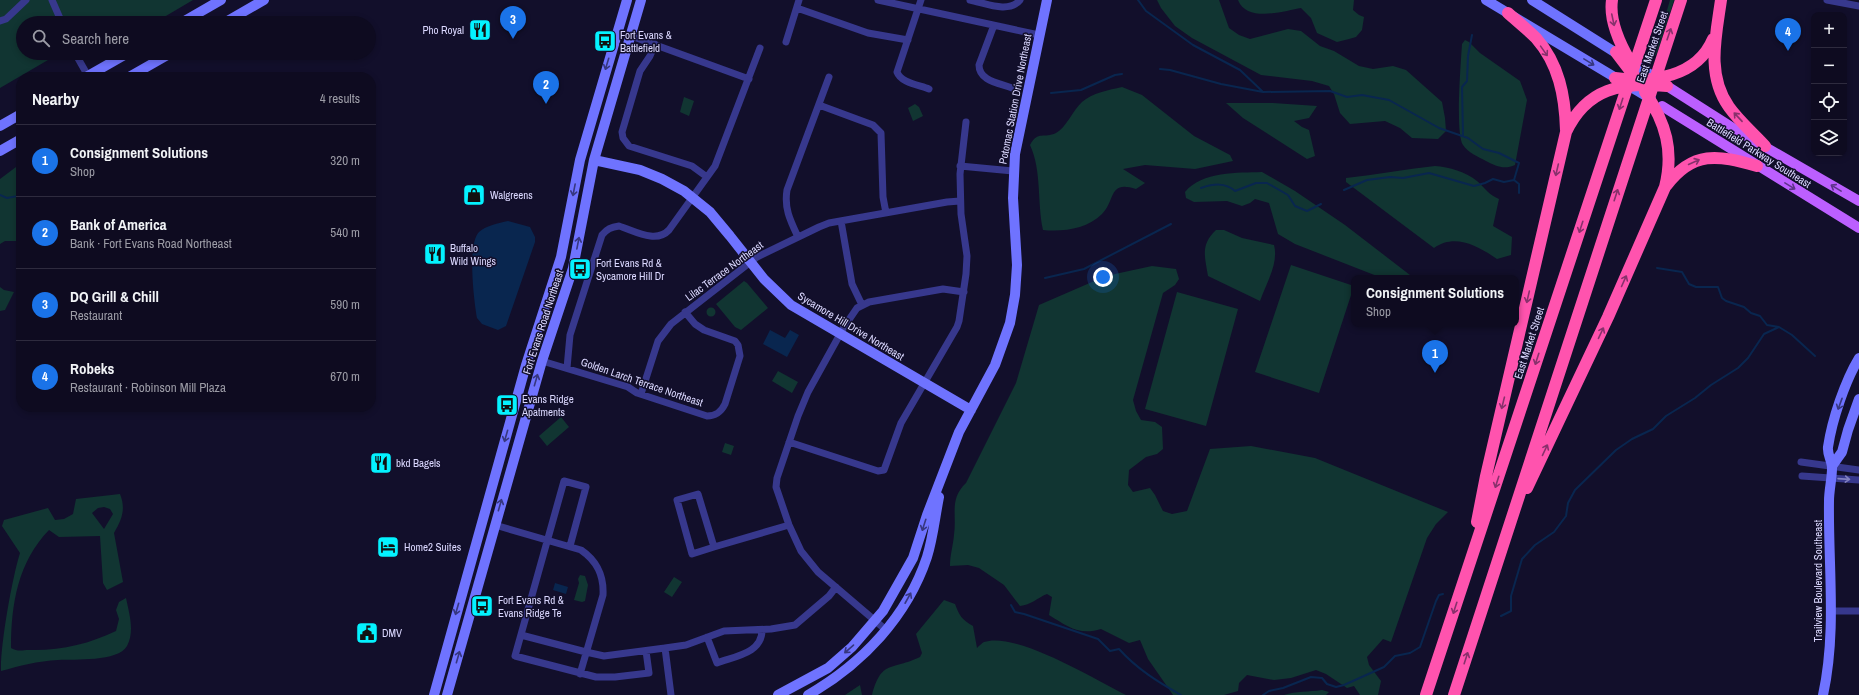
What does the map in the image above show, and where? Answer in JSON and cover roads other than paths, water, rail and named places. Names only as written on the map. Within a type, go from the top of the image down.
[{"type":"highway","points":[[1612,0],[1612,17],[1619,39],[1631,62],[1639,83],[1665,109]]},
{"type":"highway","name":"East Market Street","points":[[1426,695],[1656,0]]},
{"type":"highway","name":"East Market Street","points":[[1454,695],[1681,0]]},
{"type":"highway","points":[[1722,0],[1717,29],[1714,68],[1718,84],[1730,109],[1765,146]]},
{"type":"highway","points":[[1508,13],[1536,38],[1553,64],[1564,97],[1566,132]]},
{"type":"highway","points":[[1467,571],[1486,476],[1566,132],[1573,117],[1580,109],[1601,93],[1680,72],[1706,53],[1717,29]]},
{"type":"highway","points":[[1505,536],[1608,317],[1665,187],[1668,175],[1670,153],[1662,124],[1649,98],[1615,51]]},
{"type":"highway","points":[[1612,76],[1639,83],[1671,88]]},
{"type":"highway","points":[[1665,187],[1677,173],[1689,165],[1706,158],[1726,158],[1757,166]]},
{"type":"main road","points":[[193,16],[221,0]]},
{"type":"main road","points":[[236,16],[264,0]]},
{"type":"main road","name":"Fort Evans Road Northeast","points":[[435,692],[524,372],[561,257],[580,160],[627,0]]},
{"type":"main road","name":"Fort Evans Road Northeast","points":[[450,694],[495,525],[542,361],[573,268],[594,160],[641,0]]},
{"type":"main road","name":"Potomac Station Drive Northeast","points":[[778,695],[828,668],[852,647],[876,621],[913,558],[959,432],[995,365],[1010,323],[1015,295],[1017,265],[1013,171],[1015,154],[1047,0]]},
{"type":"main road","points":[[1486,0],[1612,76]]},
{"type":"main road","points":[[1532,0],[1615,51],[1671,88]]},
{"type":"main road","points":[[94,72],[116,60]]},
{"type":"main road","points":[[138,72],[159,60]]},
{"type":"main road","name":"Battlefield Parkway Southeast","points":[[1671,88],[1736,130],[1859,201]]},
{"type":"main road","name":"Battlefield Parkway Southeast","points":[[1649,98],[1859,228]]},
{"type":"main road","points":[[0,126],[16,117]]},
{"type":"main road","points":[[0,151],[16,142]]},
{"type":"main road","name":"Sycamore Hill Drive Northeast","points":[[594,160],[630,167],[650,173],[673,184],[692,197],[719,223],[764,280],[785,300],[805,314],[971,410]]},
{"type":"main road","name":"Trailview Boulevard Southeast","points":[[1823,695],[1830,646],[1832,611],[1829,501],[1832,466],[1828,448],[1836,414],[1853,368],[1859,358]]},
{"type":"main road","name":"Trailview Boulevard Southeast","points":[[1832,466],[1842,452],[1859,399]]},
{"type":"main road","name":"Potomac Station Drive Northeast","points":[[808,695],[836,678],[854,664],[886,630],[901,609],[915,585],[927,557],[942,476]]},
{"type":"main road","points":[[435,692],[450,694]]},
{"type":"street","points":[[0,21],[6,19],[26,0]]},
{"type":"street","points":[[52,0],[59,16]]},
{"type":"street","points":[[786,42],[799,0]]},
{"type":"street","points":[[878,0],[1039,35]]},
{"type":"street","points":[[921,0],[898,66],[899,76],[903,80],[929,89]]},
{"type":"street","points":[[970,0],[1006,7],[1015,5],[1020,0]]},
{"type":"street","points":[[1827,0],[1859,6]]},
{"type":"street","points":[[797,8],[868,33],[908,40]]},
{"type":"street","points":[[994,25],[979,65],[979,69],[981,74],[987,79],[1012,88]]},
{"type":"street","points":[[631,36],[749,79]]},
{"type":"street","points":[[655,44],[650,56],[640,71],[622,132],[623,138],[629,146],[692,166],[707,177]]},
{"type":"street","points":[[567,368],[570,335],[602,235],[609,228],[620,226],[648,236],[660,237],[669,230],[715,166],[720,156],[760,48]]},
{"type":"street","points":[[79,60],[85,72]]},
{"type":"street","points":[[798,237],[788,216],[786,207],[787,190],[829,77]]},
{"type":"street","points":[[819,105],[873,125],[881,133],[883,197],[886,213]]},
{"type":"street","points":[[789,442],[881,471],[885,467],[897,431],[957,327],[964,292],[967,256],[960,201],[960,166],[966,122]]},
{"type":"street","points":[[960,166],[1013,171]]},
{"type":"street","name":"Lilac Terrace Northeast","points":[[641,394],[658,341],[671,324],[751,262],[773,248],[818,226],[947,202],[960,201]]},
{"type":"street","points":[[841,221],[852,284],[862,305]]},
{"type":"street","points":[[886,630],[809,562],[798,546],[776,487],[779,469],[808,392],[852,314],[862,305],[869,302],[943,289],[964,292]]},
{"type":"street","name":"Golden Larch Terrace Northeast","points":[[542,361],[628,388],[641,394],[707,416],[715,415],[722,409],[740,356],[738,345],[730,338],[704,330],[695,324],[685,312]]},
{"type":"street","points":[[1801,462],[1859,470]]},
{"type":"street","points":[[1802,476],[1859,480]]},
{"type":"street","points":[[570,546],[586,487],[564,481],[516,656],[580,674],[603,678],[649,673],[646,651]]},
{"type":"street","points":[[714,547],[698,494],[677,500],[692,554],[789,525]]},
{"type":"street","points":[[495,525],[581,550],[594,561],[599,568],[603,585],[603,595],[580,674]]},
{"type":"street","points":[[521,635],[586,652],[612,656],[686,645],[724,631],[762,630],[795,625],[829,596],[836,587]]},
{"type":"street","points":[[1832,611],[1859,611]]},
{"type":"street","points":[[707,637],[717,663],[756,647],[762,638],[762,630]]},
{"type":"street","points":[[665,648],[671,695]]},
{"type":"water","points":[[508,221],[530,227],[535,237],[535,242],[506,326],[498,330],[482,324],[477,318],[472,273],[473,248],[475,238],[479,232],[492,225]]},
{"type":"water","points":[[770,330],[785,338],[790,330],[799,335],[787,357],[763,344]]},
{"type":"water","points":[[555,583],[568,587],[566,594],[553,590]]},
{"type":"waterway","points":[[1138,0],[1146,11],[1193,45],[1240,70],[1262,91]]},
{"type":"waterway","points":[[1463,136],[1462,87],[1467,81],[1468,56],[1472,35]]},
{"type":"waterway","points":[[1160,69],[1170,70],[1221,84],[1263,92],[1330,91],[1347,97],[1362,95],[1389,100],[1439,128],[1468,138],[1483,149],[1499,153],[1519,163],[1514,180],[1519,184],[1519,193]]},
{"type":"waterway","points":[[1051,93],[1081,90],[1115,75],[1122,74]]},
{"type":"waterway","points":[[1344,190],[1367,180],[1390,177],[1403,178],[1429,173],[1474,186],[1493,179],[1504,182],[1514,180]]},
{"type":"waterway","points":[[1201,188],[1223,185],[1235,191],[1256,183],[1267,183],[1288,195],[1295,206],[1307,211],[1321,204]]},
{"type":"waterway","points":[[0,195],[7,198],[16,196]]},
{"type":"waterway","points":[[1045,278],[1084,269],[1171,224]]},
{"type":"waterway","points":[[1657,268],[1682,272],[1689,284],[1696,287],[1718,287],[1722,298],[1726,301],[1744,307],[1751,313],[1760,316],[1767,325],[1779,327],[1792,335],[1815,356]]},
{"type":"waterway","points":[[1501,616],[1511,611],[1511,596],[1522,559],[1535,545],[1554,532],[1566,516],[1568,503],[1575,490],[1616,450],[1632,439],[1653,429],[1666,416],[1738,368],[1748,358],[1764,334],[1779,327]]},
{"type":"waterway","points":[[1263,695],[1269,691],[1283,688],[1311,677],[1322,678],[1327,684],[1336,687],[1344,685],[1384,667],[1395,656],[1410,653],[1420,647],[1436,601],[1439,595],[1443,594]]},
{"type":"waterway","points":[[1011,605],[1015,612],[1098,639],[1110,651],[1119,649],[1148,675],[1181,695]]},
{"type":"place","name":"Pho Royal","points":[[480,30]]},
{"type":"place","name":"DQ Grill & Chill","points":[[513,39]]},
{"type":"place","name":"Fort Evans & Battlefield","points":[[605,41]]},
{"type":"place","name":"Robeks","points":[[1788,51]]},
{"type":"place","name":"Bank of America","points":[[546,104]]},
{"type":"place","name":"Walgreens","points":[[474,195]]},
{"type":"place","name":"Buffalo Wild Wings","points":[[435,254]]},
{"type":"place","name":"Fort Evans Rd & Sycamore Hill Dr","points":[[580,269]]},
{"type":"place","name":"Consignment Solutions","points":[[1435,373]]},
{"type":"place","name":"Evans Ridge Apatments","points":[[507,405]]},
{"type":"place","name":"bkd Bagels","points":[[381,463]]},
{"type":"place","name":"Home2 Suites","points":[[388,547]]},
{"type":"place","name":"Fort Evans Rd & Evans Ridge Te","points":[[482,606]]},
{"type":"place","name":"DMV","points":[[367,633]]}]
